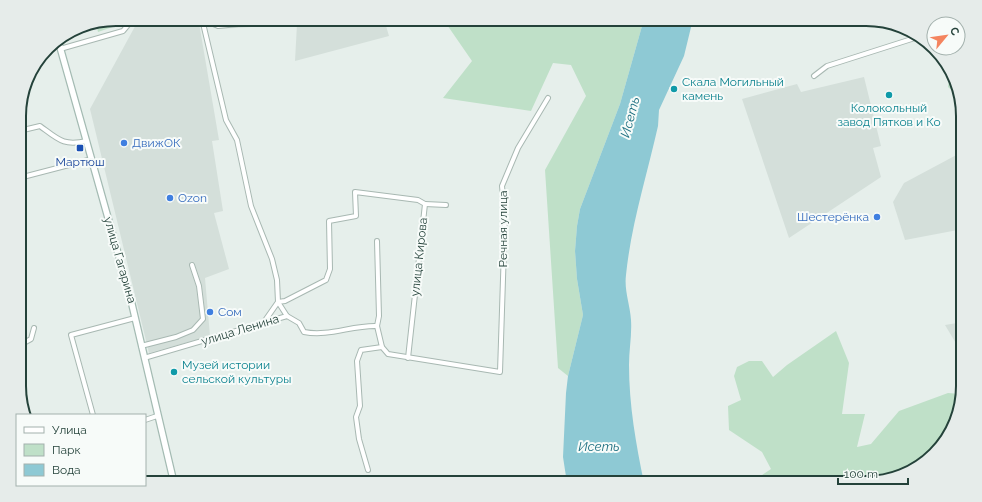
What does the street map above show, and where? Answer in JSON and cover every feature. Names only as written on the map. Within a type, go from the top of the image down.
[{"type":"main road","name":"улица Гагарина","points":[[60,49],[87,141],[135,318],[172,476]]},
{"type":"street","points":[[60,49],[122,31],[127,26]]},
{"type":"street","points":[[204,26],[226,120],[237,140],[251,206],[272,259],[277,280],[278,302],[287,316]]},
{"type":"street","points":[[814,76],[827,66],[911,38]]},
{"type":"street","name":"Речная улица","points":[[408,358],[500,372],[505,217],[502,186],[518,148],[548,98]]},
{"type":"street","points":[[26,129],[40,126],[61,142],[73,144],[87,141]]},
{"type":"street","points":[[26,176],[92,159]]},
{"type":"street","name":"улица Кирова","points":[[278,302],[284,301],[326,280],[330,269],[329,221],[356,216],[355,192],[418,200],[425,204],[408,358]]},
{"type":"street","points":[[425,204],[446,205]]},
{"type":"street","points":[[377,241],[379,316],[377,326],[382,347],[388,354],[408,358]]},
{"type":"street","points":[[141,346],[176,337],[194,330],[203,319],[199,286],[192,265]]},
{"type":"street","points":[[263,322],[278,302]]},
{"type":"street","name":"улица Ленина","points":[[144,358],[287,316],[299,323],[304,332],[316,334],[368,325],[377,326]]},
{"type":"street","points":[[93,414],[71,335],[135,318]]},
{"type":"street","points":[[26,341],[31,339],[34,328]]},
{"type":"street","points":[[368,470],[359,439],[356,417],[360,406],[357,361],[361,350],[382,347]]},
{"type":"street","points":[[146,420],[157,416]]},
{"type":"shaded area","points":[[135,26],[200,26],[219,140],[212,141],[223,211],[214,213],[229,269],[205,278],[210,336],[149,353],[90,109]]},
{"type":"shaded area","points":[[209,26],[266,26],[219,29]]},
{"type":"shaded area","points":[[297,26],[386,26],[389,36],[295,61]]},
{"type":"shaded area","points":[[864,77],[881,146],[873,148],[881,177],[789,238],[742,99],[797,84],[801,92]]},
{"type":"shaded area","points":[[956,155],[956,230],[905,240],[893,202],[904,183]]},
{"type":"shaded area","points":[[956,323],[956,343],[945,325]]},
{"type":"green space","points":[[115,26],[98,32],[97,28]]},
{"type":"green space","points":[[448,26],[642,26],[620,104],[580,209],[575,251],[577,279],[583,315],[568,376],[558,368],[545,170],[586,96],[571,65],[553,63],[531,111],[443,98],[472,61]]},
{"type":"green space","points":[[949,81],[952,91],[948,87]]},
{"type":"green space","points":[[836,331],[849,363],[842,414],[865,414],[857,447],[871,444],[899,411],[948,393],[955,394],[954,404],[947,426],[941,436],[925,454],[906,467],[872,476],[760,476],[771,469],[762,452],[729,430],[728,406],[741,400],[734,376],[737,367],[749,361],[762,361],[773,377],[787,365]]},
{"type":"water","name":"Исеть","points":[[642,26],[691,26],[684,56],[659,110],[658,126],[635,219],[628,256],[626,287],[631,326],[629,365],[630,395],[643,476],[566,476],[563,457],[566,393],[568,376],[583,315],[577,279],[575,251],[577,226],[580,209],[620,104]]},
{"type":"place","name":"Скала Могильный камень","points":[[674,89]]},
{"type":"place","name":"Колокольный завод Пятков и Ко","points":[[889,95]]},
{"type":"place","name":"ДвижОК","points":[[124,143]]},
{"type":"place","name":"Мартюш","points":[[80,148]]},
{"type":"place","name":"Ozon","points":[[170,198]]},
{"type":"place","name":"Шестерёнка","points":[[877,217]]},
{"type":"place","name":"Сом","points":[[210,312]]},
{"type":"place","name":"Музей истории сельской культуры","points":[[174,372]]}]
